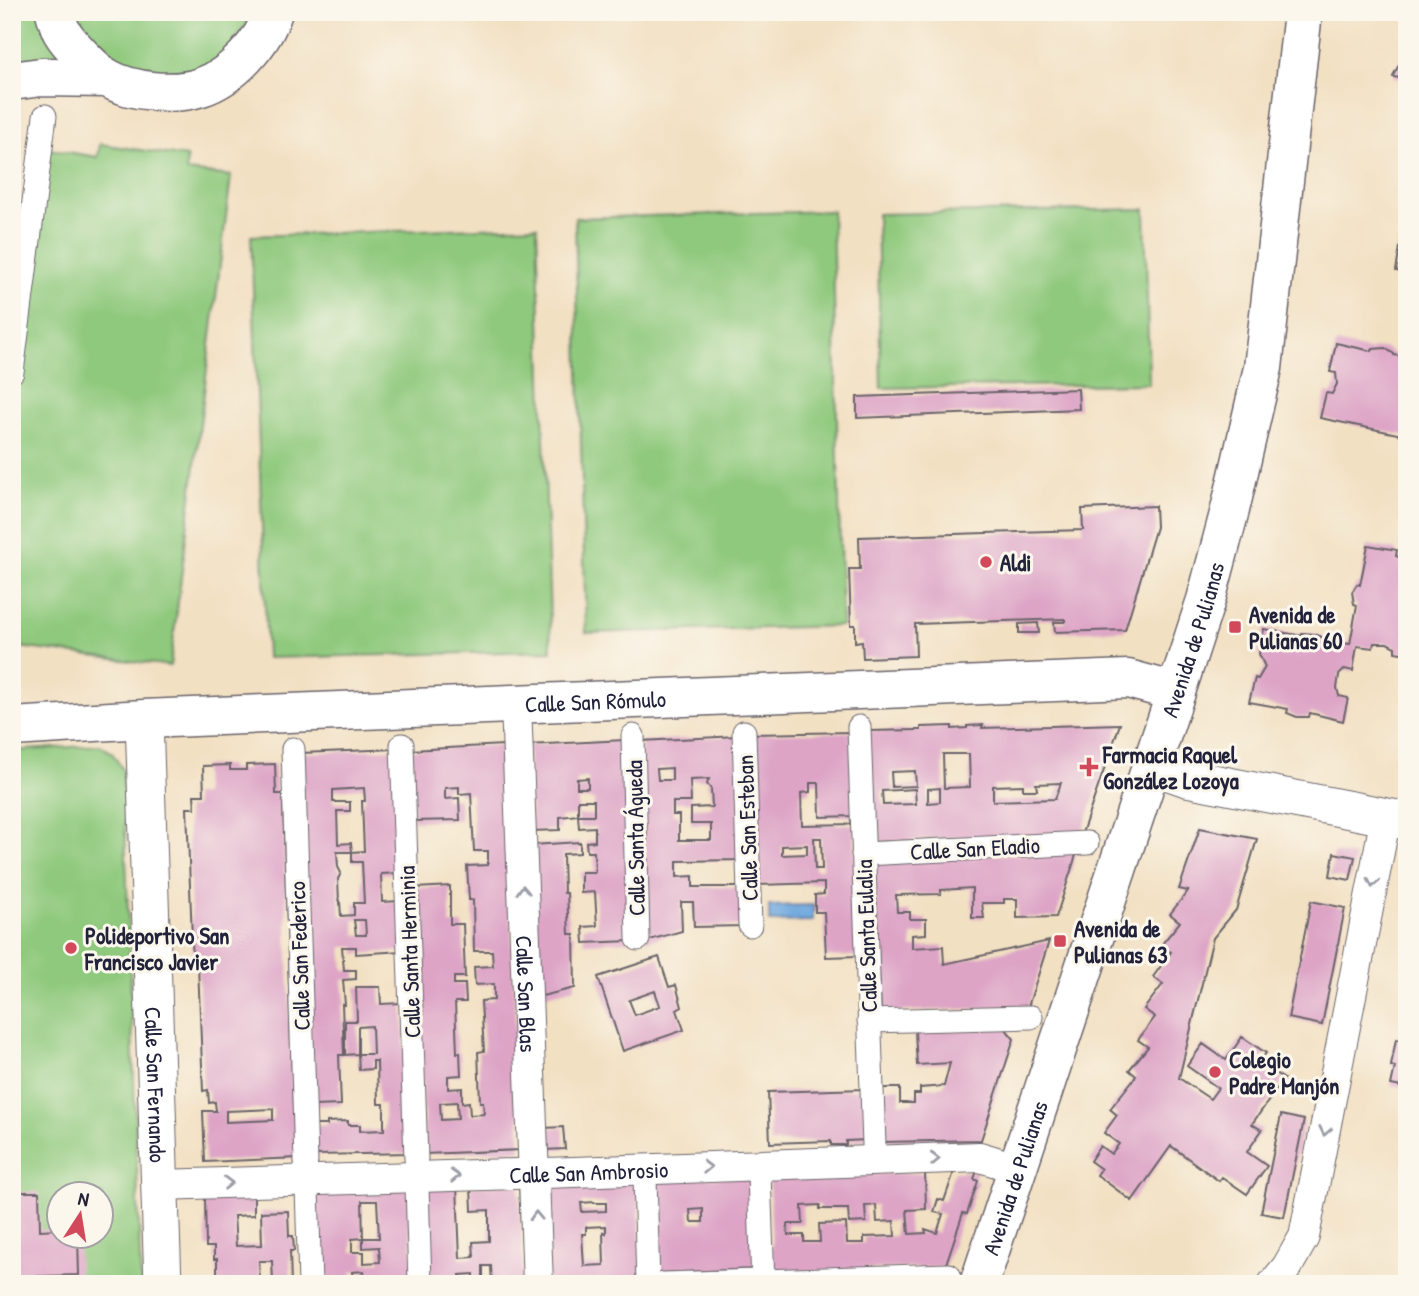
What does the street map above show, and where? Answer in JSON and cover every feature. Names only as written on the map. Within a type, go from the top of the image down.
[{"type":"main road","points":[[55,12],[62,32],[83,57],[107,78]]},
{"type":"main road","points":[[12,81],[41,77],[107,78],[137,89],[170,92],[201,87],[229,73],[251,50],[268,26],[273,12]]},
{"type":"main road","name":"Avenida de Pulianas","points":[[964,1280],[1016,1168],[1206,600],[1263,368],[1303,12]]},
{"type":"main road","name":"Calle San Rómulo","points":[[12,727],[144,719],[1128,679],[1176,692]]},
{"type":"street","points":[[12,372],[45,116]]},
{"type":"street","name":"Calle San Blas","points":[[516,705],[538,1284]]},
{"type":"street","name":"Calle San Fernando","points":[[144,719],[163,1284]]},
{"type":"street","name":"Calle Santa Eulalia","points":[[859,727],[874,1144]]},
{"type":"street","name":"Calle San Esteban","points":[[744,732],[750,925]]},
{"type":"street","name":"Calle Santa Águeda","points":[[633,736],[638,939]]},
{"type":"street","name":"Calle Santa Herminia","points":[[402,745],[416,1159]]},
{"type":"street","name":"Calle San Federico","points":[[293,749],[306,1163]]},
{"type":"street","points":[[1152,766],[1187,778],[1396,819],[1304,1237],[1287,1267],[1273,1284]]},
{"type":"street","name":"Calle San Eladio","points":[[863,854],[1087,843]]},
{"type":"street","points":[[869,1021],[1031,1017]]},
{"type":"street","name":"Calle San Ambrosio","points":[[160,1185],[980,1157],[1016,1168]]},
{"type":"street","points":[[759,1174],[763,1282]]},
{"type":"street","points":[[645,1177],[648,1284]]},
{"type":"street","points":[[416,1185],[420,1284]]},
{"type":"street","points":[[307,1188],[310,1284]]},
{"type":"street","points":[[663,1284],[964,1280]]},
{"type":"green space","points":[[12,12],[40,12],[74,64],[12,70]]},
{"type":"green space","points":[[73,12],[256,12],[223,57],[187,74],[147,75],[110,60],[82,31]]},
{"type":"green space","points":[[100,144],[187,157],[186,171],[231,176],[170,666],[12,646],[12,332],[36,147],[98,157]]},
{"type":"green space","points":[[1145,209],[1149,384],[881,388],[877,214]]},
{"type":"green space","points":[[832,211],[842,626],[586,633],[575,218]]},
{"type":"green space","points":[[537,226],[551,651],[267,658],[251,236]]},
{"type":"green space","name":"Polideportivo San Francisco Javier","points":[[100,745],[112,753],[123,770],[141,1284],[12,1284],[12,751]]},
{"type":"water","points":[[813,905],[813,921],[769,922],[769,906]]},
{"type":"building","points":[[1407,51],[1407,79],[1393,77],[1394,74]]},
{"type":"building","points":[[1407,217],[1407,273],[1396,271]]},
{"type":"building","points":[[1407,307],[1407,332],[1401,331]]},
{"type":"building","points":[[1336,343],[1372,351],[1385,348],[1394,355],[1407,358],[1407,393],[1403,397],[1407,408],[1407,436],[1320,418],[1326,393],[1332,394],[1337,384],[1336,373],[1330,372]]},
{"type":"building","points":[[1078,389],[1079,409],[857,418],[857,397]]},
{"type":"building","points":[[1155,506],[1156,527],[1125,630],[1055,632],[1054,622],[1065,622],[1065,619],[915,624],[916,656],[863,658],[862,641],[855,642],[855,625],[851,625],[849,569],[860,569],[859,537],[1083,530],[1082,509]]},
{"type":"building","points":[[1368,545],[1397,550],[1396,556],[1407,559],[1407,654],[1395,652],[1395,647],[1387,643],[1374,643],[1373,648],[1357,646],[1353,671],[1345,669],[1339,675],[1339,696],[1348,698],[1343,721],[1310,713],[1309,717],[1297,717],[1287,713],[1288,709],[1249,702],[1255,678],[1258,679],[1265,667],[1259,654],[1264,629],[1302,636],[1302,633],[1314,634],[1324,640],[1350,644],[1357,605],[1354,604],[1352,592],[1357,584],[1360,585]]},
{"type":"building","points":[[1038,623],[1039,633],[1019,633],[1019,624]]},
{"type":"building","points":[[1120,724],[1082,833],[872,842],[868,731],[921,730],[921,727],[952,726],[952,729],[983,725],[982,728]],"holes":[[[943,754],[969,754],[970,787],[944,788]],[[915,771],[916,786],[892,787],[891,772]],[[1061,783],[1055,799],[993,801],[993,786],[1023,785],[1023,790],[1037,790],[1036,784]],[[940,788],[940,802],[928,803],[928,789]],[[915,789],[916,804],[883,805],[882,791]]]},
{"type":"building","points":[[851,732],[854,816],[820,817],[819,783],[810,783],[810,792],[801,793],[802,825],[854,824],[859,956],[826,957],[824,912],[815,912],[815,895],[824,894],[824,883],[757,885],[752,734]],"holes":[[[814,838],[821,838],[822,869],[815,869]],[[807,845],[807,854],[782,855],[782,846]]]},
{"type":"building","points":[[737,736],[741,860],[677,861],[677,877],[693,876],[693,887],[742,887],[743,926],[694,927],[693,902],[681,902],[682,931],[646,941],[641,741]],"holes":[[[672,768],[672,780],[658,780],[657,769]],[[709,779],[707,784],[711,789],[712,807],[691,808],[691,824],[711,824],[711,840],[679,840],[679,815],[673,815],[673,802],[691,802],[690,780]]]},
{"type":"building","points":[[625,740],[630,941],[584,943],[583,927],[597,926],[595,892],[581,893],[581,872],[595,872],[594,852],[587,852],[586,842],[595,841],[595,827],[579,828],[578,815],[560,817],[560,830],[531,831],[528,745]],"holes":[[[588,778],[588,788],[577,788],[577,779]],[[578,800],[594,800],[594,815],[578,815]]]},
{"type":"building","points":[[503,745],[521,1150],[425,1154],[416,888],[450,886],[450,924],[463,924],[465,977],[454,977],[454,984],[465,984],[466,1002],[455,1002],[457,1053],[460,1052],[461,1075],[448,1076],[448,1089],[462,1088],[462,1103],[469,1102],[470,1115],[484,1114],[483,1102],[480,1102],[478,1052],[484,1051],[481,1001],[494,1000],[494,984],[475,985],[474,967],[493,966],[492,951],[474,951],[473,900],[469,900],[467,866],[488,865],[488,851],[474,851],[471,793],[459,794],[459,787],[445,788],[445,799],[459,798],[460,820],[413,821],[411,750]],"holes":[[[457,1102],[458,1119],[441,1120],[440,1103]]]},
{"type":"building","points":[[395,749],[399,873],[381,874],[382,902],[400,901],[402,951],[356,954],[356,947],[342,947],[344,970],[356,970],[356,979],[343,980],[344,1055],[339,1055],[341,1105],[313,1106],[301,753]],"holes":[[[364,788],[364,851],[352,852],[351,843],[338,844],[337,811],[350,811],[350,802],[333,802],[333,790]],[[337,852],[352,852],[352,862],[362,862],[364,903],[354,903],[354,915],[341,916],[338,879],[341,873]],[[354,920],[365,920],[366,935],[356,935]]]},
{"type":"building","points":[[275,764],[276,794],[287,794],[287,805],[283,805],[293,1108],[297,1108],[298,1158],[205,1162],[203,1111],[216,1111],[215,1102],[209,1103],[208,1090],[203,1091],[198,965],[193,965],[187,808],[195,808],[194,795],[204,795],[203,766],[230,765],[230,770],[246,770],[246,765]],"holes":[[[273,1109],[273,1120],[226,1122],[226,1111]]]},
{"type":"building","points":[[1200,828],[1257,839],[1236,910],[1213,938],[1179,1078],[1210,1099],[1218,1088],[1187,1066],[1203,1044],[1226,1060],[1242,1037],[1266,1053],[1259,1062],[1284,1079],[1252,1124],[1262,1130],[1247,1152],[1267,1166],[1247,1194],[1222,1177],[1219,1181],[1171,1146],[1132,1201],[1097,1175],[1101,1169],[1090,1161],[1100,1146],[1111,1154],[1119,1144],[1104,1133],[1117,1115],[1110,1109],[1136,1076],[1129,1070],[1148,1047],[1138,1040],[1155,1017],[1144,1009],[1163,984],[1153,977],[1171,952],[1161,945],[1180,922],[1170,914],[1188,891],[1179,889]]},
{"type":"building","points":[[580,842],[580,853],[563,854],[569,934],[574,934],[575,988],[538,997],[532,845]]},
{"type":"building","points":[[1077,852],[1056,917],[1017,918],[1017,899],[1004,899],[1004,903],[982,903],[984,918],[972,918],[972,888],[941,890],[941,894],[896,895],[897,912],[910,912],[910,919],[926,919],[926,934],[912,935],[912,948],[943,946],[944,964],[1049,941],[1028,1007],[881,1012],[874,859]]},
{"type":"building","points":[[1334,853],[1355,857],[1350,880],[1330,876]]},
{"type":"building","points":[[1311,901],[1345,908],[1322,1025],[1288,1018]]},
{"type":"building","points":[[659,957],[669,987],[676,985],[682,1007],[677,1010],[684,1030],[623,1051],[598,977]],"holes":[[[655,991],[660,1006],[635,1015],[629,1000]]]},
{"type":"building","points":[[356,987],[380,987],[381,1004],[403,1003],[408,1153],[315,1155],[314,1125],[348,1121],[348,1125],[360,1125],[360,1131],[384,1130],[384,1104],[378,1104],[377,1061],[373,1061],[373,1069],[359,1070],[358,1054],[345,1055],[345,1021],[357,1021]],"holes":[[[372,1026],[373,1054],[358,1054],[358,1027]]]},
{"type":"building","points":[[1406,1013],[1407,1088],[1391,1085],[1396,1039],[1400,1040]]},
{"type":"building","points":[[1005,1028],[1014,1039],[981,1140],[882,1142],[881,1088],[900,1088],[900,1103],[914,1103],[914,1094],[920,1094],[920,1088],[944,1086],[950,1063],[917,1065],[915,1031]]},
{"type":"building","points":[[865,1089],[867,1140],[846,1141],[846,1145],[831,1145],[831,1141],[770,1143],[768,1092]]},
{"type":"building","points":[[1281,1115],[1304,1120],[1284,1217],[1261,1213]]},
{"type":"building","points":[[563,1127],[565,1149],[544,1150],[543,1128]]},
{"type":"building","points":[[977,1171],[974,1179],[978,1181],[967,1214],[963,1213],[945,1267],[773,1272],[769,1176],[925,1173],[926,1209],[907,1210],[909,1234],[926,1233],[925,1229],[937,1233],[943,1214],[934,1212],[938,1199],[944,1201],[954,1172]],"holes":[[[820,1205],[820,1209],[848,1209],[849,1223],[866,1222],[865,1206],[876,1205],[877,1222],[894,1221],[895,1236],[864,1237],[864,1243],[847,1243],[846,1223],[819,1224],[820,1242],[804,1242],[804,1235],[788,1235],[787,1224],[803,1224],[802,1206]]]},
{"type":"building","points":[[752,1176],[756,1269],[656,1273],[652,1180]],"holes":[[[703,1209],[703,1222],[691,1222],[690,1210]]]},
{"type":"building","points":[[638,1180],[642,1284],[608,1284],[608,1279],[583,1280],[583,1284],[547,1284],[543,1184]],"holes":[[[581,1203],[606,1203],[606,1211],[582,1212]],[[606,1226],[606,1233],[603,1232],[604,1265],[584,1266],[582,1234],[586,1234],[586,1227]]]},
{"type":"building","points":[[519,1184],[524,1284],[492,1284],[491,1266],[483,1266],[483,1280],[474,1280],[474,1274],[460,1275],[461,1284],[428,1284],[424,1188],[457,1186],[460,1258],[474,1257],[473,1242],[489,1241],[489,1210],[472,1211],[471,1186]]},
{"type":"building","points":[[409,1188],[413,1284],[365,1284],[364,1271],[352,1272],[353,1284],[318,1284],[315,1191]],"holes":[[[362,1201],[377,1201],[379,1238],[363,1238]],[[363,1238],[363,1248],[379,1247],[380,1262],[364,1263],[364,1252],[352,1252],[352,1239]]]},
{"type":"building","points":[[12,1192],[39,1192],[40,1230],[46,1230],[46,1250],[78,1250],[79,1275],[12,1277]]},
{"type":"building","points":[[254,1196],[254,1215],[234,1216],[236,1246],[262,1245],[261,1212],[288,1211],[289,1236],[293,1236],[294,1251],[290,1251],[291,1284],[278,1284],[278,1281],[273,1281],[272,1261],[259,1261],[260,1282],[217,1284],[214,1247],[206,1247],[205,1197]]},
{"type":"place","name":"Aldi","points":[[986,562]]},
{"type":"place","name":"Avenida de Pulianas 60","points":[[1235,627]]},
{"type":"place","name":"Farmacia Raquel González Lozoya","points":[[1089,767]]},
{"type":"place","name":"Avenida de Pulianas 63","points":[[1060,941]]},
{"type":"place","name":"Polideportivo San Francisco Javier","points":[[71,948]]},
{"type":"place","name":"Colegio Padre Manjón","points":[[1215,1072]]}]
